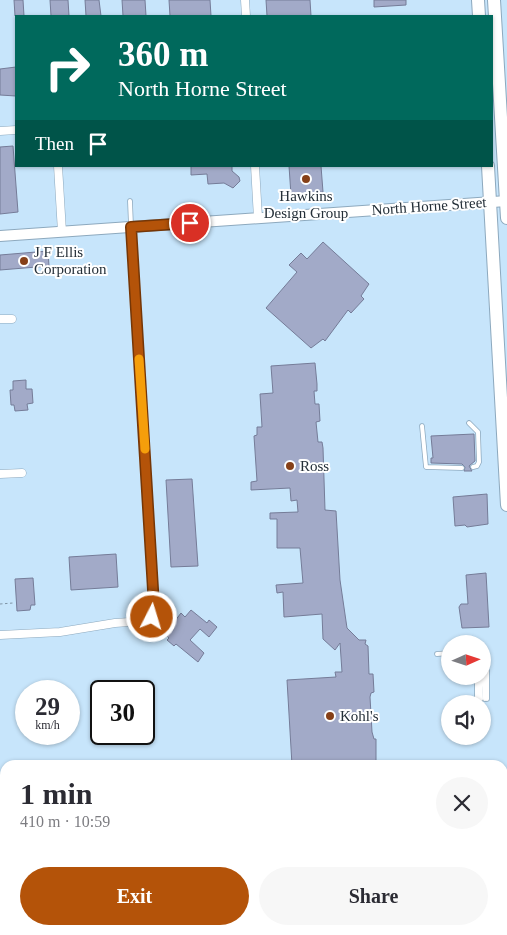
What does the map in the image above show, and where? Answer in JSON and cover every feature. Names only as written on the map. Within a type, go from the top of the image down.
[{"type":"main road","points":[[478,0],[479,15]]},
{"type":"main road","points":[[494,0],[500,201],[500,392],[507,505]]},
{"type":"main road","points":[[488,167],[507,218]]},
{"type":"main road","points":[[500,392],[507,407]]},
{"type":"street","points":[[245,0],[246,15]]},
{"type":"street","points":[[0,131],[15,130]]},
{"type":"street","points":[[58,167],[62,232]]},
{"type":"street","points":[[255,167],[258,218]]},
{"type":"street","name":"North Horne Street","points":[[0,236],[500,201]]},
{"type":"street","points":[[0,635],[60,632],[115,623],[144,621],[152,617],[154,606],[131,227]]},
{"type":"street","points":[[0,319],[12,319]]},
{"type":"street","points":[[0,474],[22,473]]},
{"type":"lane","points":[[130,201],[131,227]]},
{"type":"lane","points":[[469,423],[478,432],[479,462],[477,466],[473,467]]},
{"type":"lane","points":[[422,426],[426,467],[462,468]]},
{"type":"lane","points":[[436,654],[441,654]]},
{"type":"lane","points":[[480,685],[483,699],[484,685]]},
{"type":"path","points":[[0,604],[13,603]]},
{"type":"building","points":[[14,0],[23,0],[24,15],[15,16]]},
{"type":"building","points":[[50,0],[68,0],[69,15],[51,15]]},
{"type":"building","points":[[85,0],[99,0],[101,15],[86,15]]},
{"type":"building","points":[[122,0],[145,0],[146,15],[123,15]]},
{"type":"building","points":[[169,0],[210,0],[211,15],[170,15]]},
{"type":"building","points":[[266,0],[310,0],[311,15],[267,15]]},
{"type":"building","points":[[374,0],[406,0],[406,5],[374,7]]},
{"type":"building","points":[[15,67],[15,96],[0,95],[0,69]]},
{"type":"building","points":[[13,146],[18,212],[0,214],[0,147]]},
{"type":"building","points":[[191,167],[232,167],[232,171],[239,177],[240,181],[233,188],[224,183],[208,184],[207,174],[191,175]]},
{"type":"building","name":"Hawkins Design Group","points":[[289,167],[321,167],[323,192],[291,195]]},
{"type":"building","points":[[323,242],[369,284],[361,296],[364,299],[351,313],[348,310],[325,341],[323,339],[311,348],[266,308],[297,272],[289,265],[301,253],[307,259]]},
{"type":"building","name":"J F Ellis Corporation","points":[[48,251],[49,266],[0,270],[0,255]]},
{"type":"building","points":[[315,363],[317,391],[314,391],[315,404],[319,404],[320,421],[316,422],[318,442],[322,442],[323,448],[325,510],[336,511],[340,580],[347,628],[359,640],[366,640],[365,644],[368,646],[369,674],[373,674],[374,692],[371,693],[370,697],[372,732],[374,739],[376,739],[376,760],[292,760],[287,680],[336,677],[335,672],[342,672],[340,643],[335,650],[323,639],[322,614],[284,617],[283,592],[277,593],[276,585],[303,583],[300,548],[277,548],[277,519],[270,519],[270,513],[298,512],[297,500],[291,501],[290,488],[251,490],[251,482],[257,481],[254,436],[257,435],[257,427],[262,427],[260,394],[273,393],[271,366]]},
{"type":"building","points":[[26,380],[26,389],[32,389],[33,403],[27,404],[28,410],[15,411],[14,405],[11,405],[10,390],[13,390],[13,381]]},
{"type":"building","points":[[474,434],[475,461],[469,466],[472,471],[464,471],[465,467],[462,464],[431,463],[431,458],[433,458],[431,436]]},
{"type":"building","points":[[192,479],[198,566],[171,567],[166,480]]},
{"type":"building","points":[[487,494],[488,524],[467,527],[465,525],[455,526],[453,497]]},
{"type":"building","points":[[116,554],[118,587],[71,590],[69,557]]},
{"type":"building","points":[[486,573],[489,627],[462,628],[459,607],[461,604],[468,604],[466,575]]},
{"type":"building","points":[[33,578],[35,605],[31,605],[30,610],[17,611],[15,579]]},
{"type":"building","points":[[191,610],[207,623],[209,620],[217,627],[209,637],[200,629],[190,640],[204,653],[198,662],[176,644],[174,646],[167,640],[169,638],[165,634],[181,613],[185,617]]},
{"type":"slow traffic","points":[[139,359],[145,449]]},
{"type":"place","name":"Hawkins Design Group","points":[[306,179]]},
{"type":"place","name":"J F Ellis Corporation","points":[[24,261]]},
{"type":"place","name":"Ross","points":[[290,466]]},
{"type":"place","name":"Kohl's","points":[[330,716]]},
{"type":"route","points":[[152,617],[154,606],[131,227],[190,223]]}]
